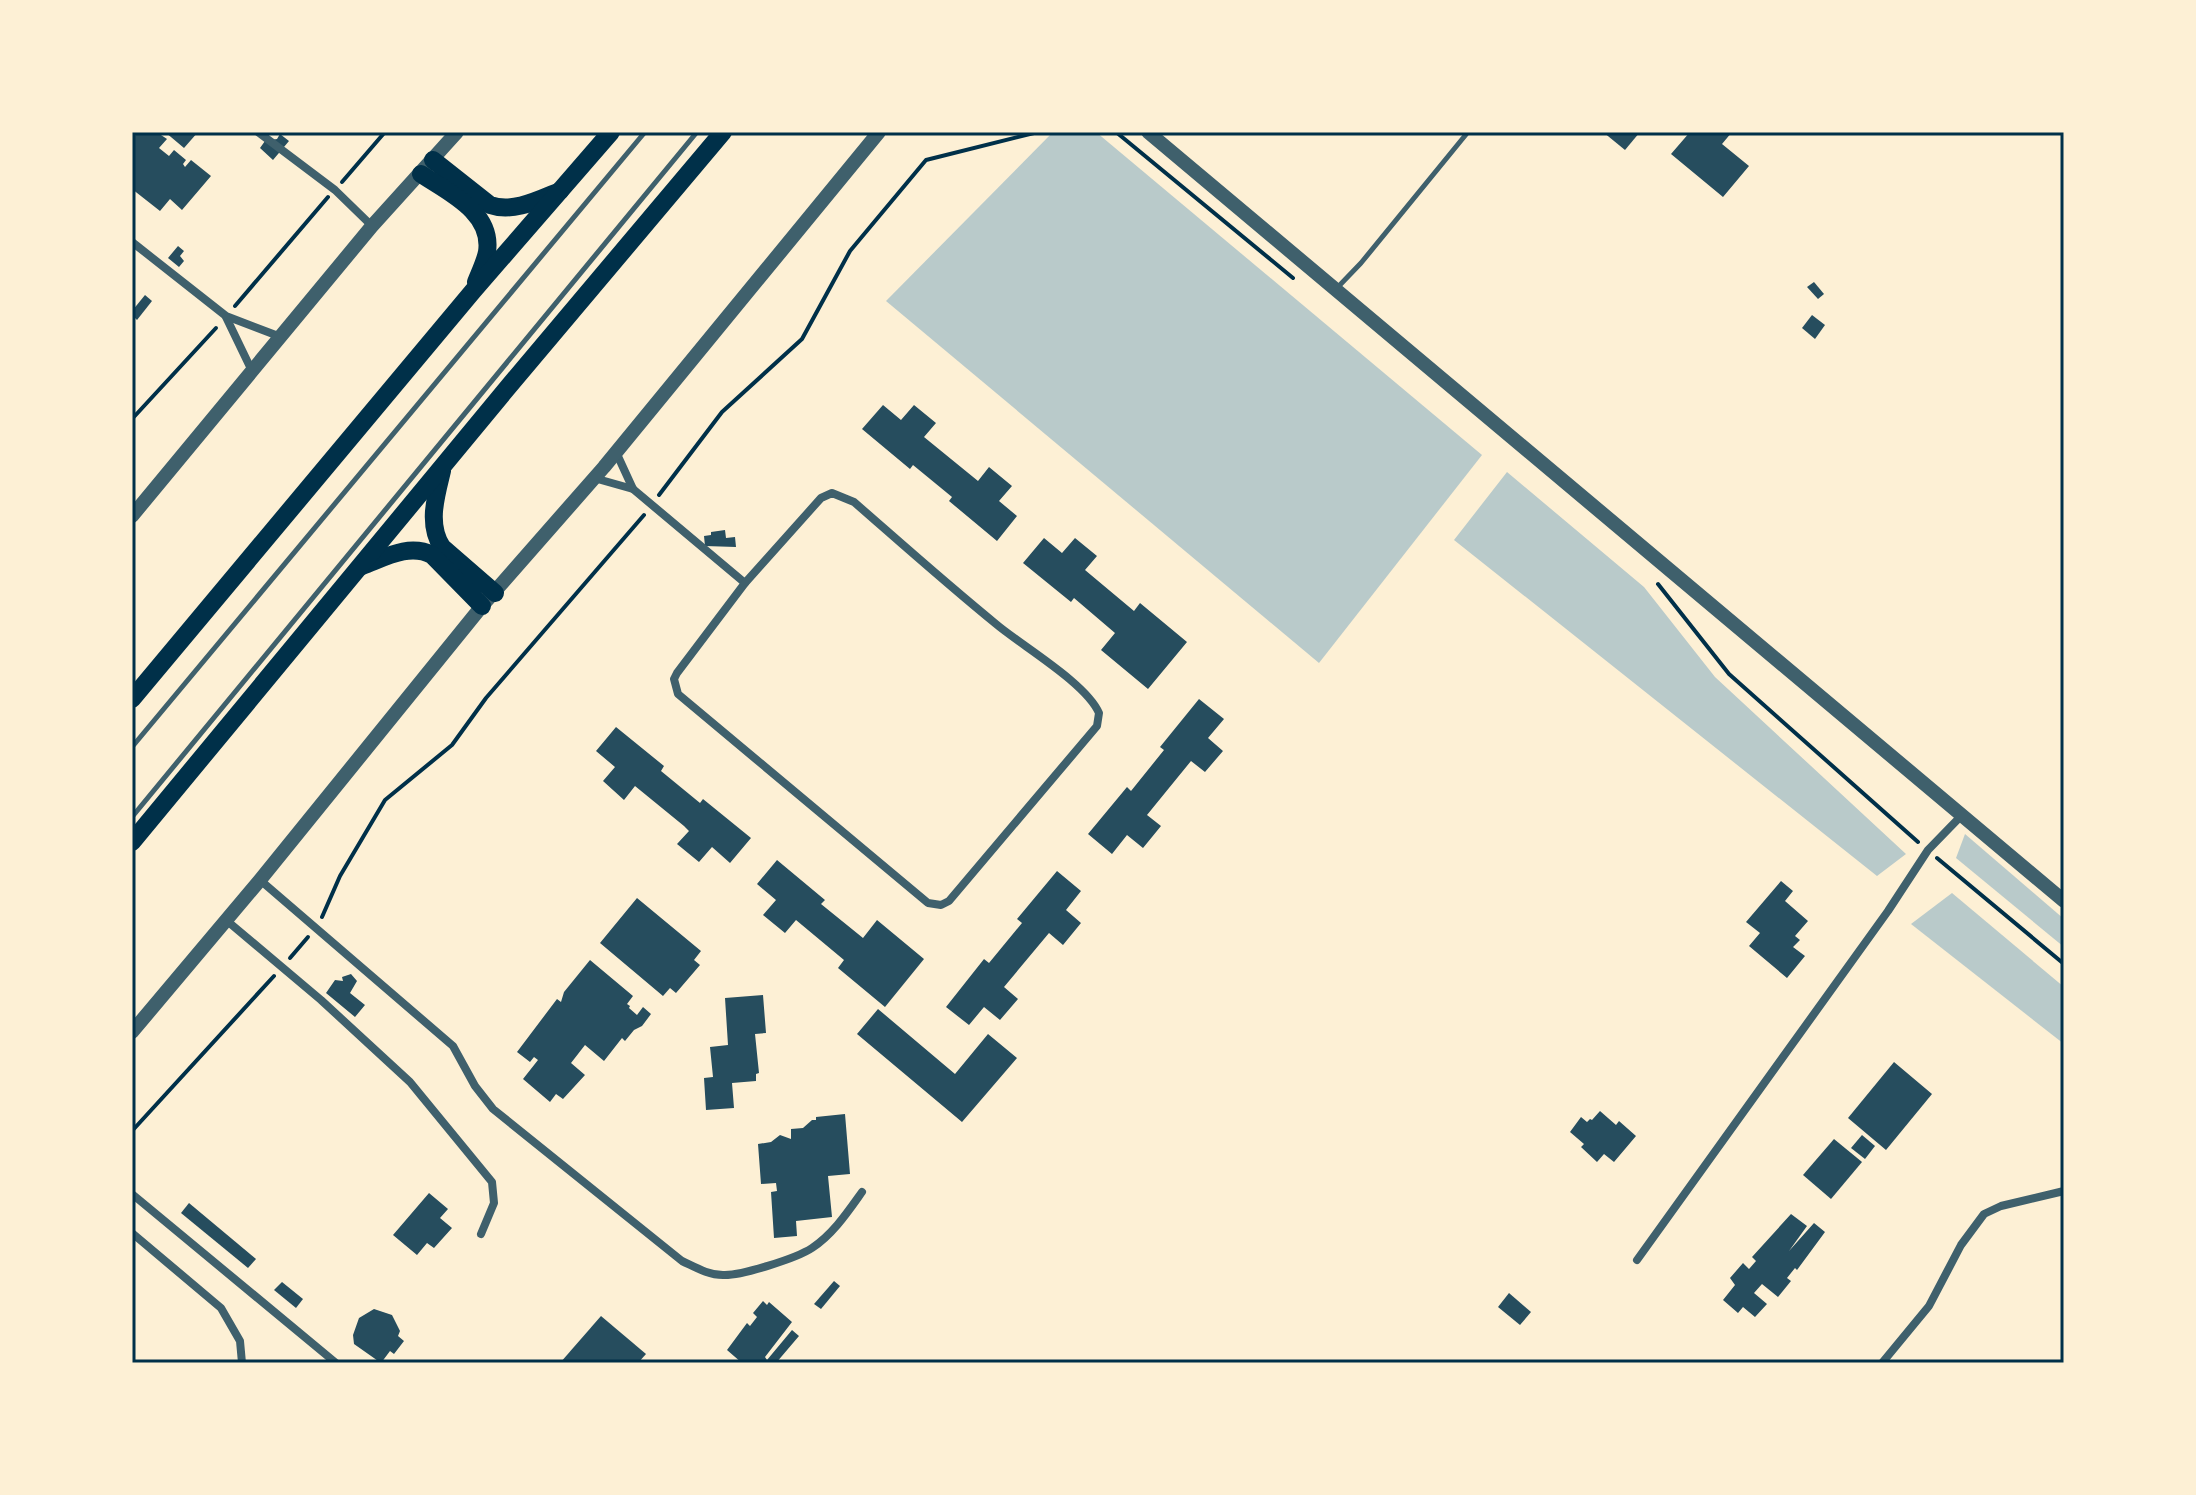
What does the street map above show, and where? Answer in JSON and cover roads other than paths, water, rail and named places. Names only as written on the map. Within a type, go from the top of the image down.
[{"type":"highway","points":[[132,699],[473,291],[611,132]]},
{"type":"highway","points":[[132,842],[723,132]]},
{"type":"highway","points":[[427,167],[500,209],[513,208],[563,190]]},
{"type":"highway","points":[[427,167],[471,208],[485,228],[487,253],[473,291]]},
{"type":"highway","points":[[444,464],[434,510],[436,537],[489,600]]},
{"type":"highway","points":[[359,567],[396,554],[423,551],[489,600]]},
{"type":"street","points":[[258,132],[335,190],[372,226]]},
{"type":"street","points":[[132,516],[372,226],[457,132]]},
{"type":"street","points":[[132,1032],[879,132]]},
{"type":"street","points":[[1148,132],[2064,901]]},
{"type":"street","points":[[132,242],[226,316],[282,337]]},
{"type":"street","points":[[226,316],[253,373]]},
{"type":"street","points":[[616,452],[633,489],[745,583]]},
{"type":"street","points":[[594,478],[633,489]]},
{"type":"street","points":[[832,493],[841,495],[854,502],[997,625],[1073,683],[1096,707],[1098,722],[949,901],[941,905],[928,903],[678,694],[674,679],[677,673],[745,583],[821,498],[832,493]]},
{"type":"street","points":[[1637,1260],[1888,911],[1928,850],[1962,815]]},
{"type":"street","points":[[260,880],[453,1046],[475,1086],[493,1109],[682,1261],[704,1272],[724,1276],[787,1259],[811,1248],[840,1223],[862,1192]]},
{"type":"street","points":[[226,920],[321,1000],[410,1082],[492,1182],[494,1203],[481,1234]]},
{"type":"street","points":[[1882,1363],[1929,1306],[1961,1245],[1984,1214],[2001,1206],[2064,1191]]},
{"type":"street","points":[[132,1194],[336,1363]]},
{"type":"street","points":[[132,1233],[221,1308],[240,1341],[242,1363]]},
{"type":"lane","points":[[132,747],[645,132]]},
{"type":"lane","points":[[132,817],[697,132]]},
{"type":"lane","points":[[1336,289],[1361,263],[1468,132]]}]
